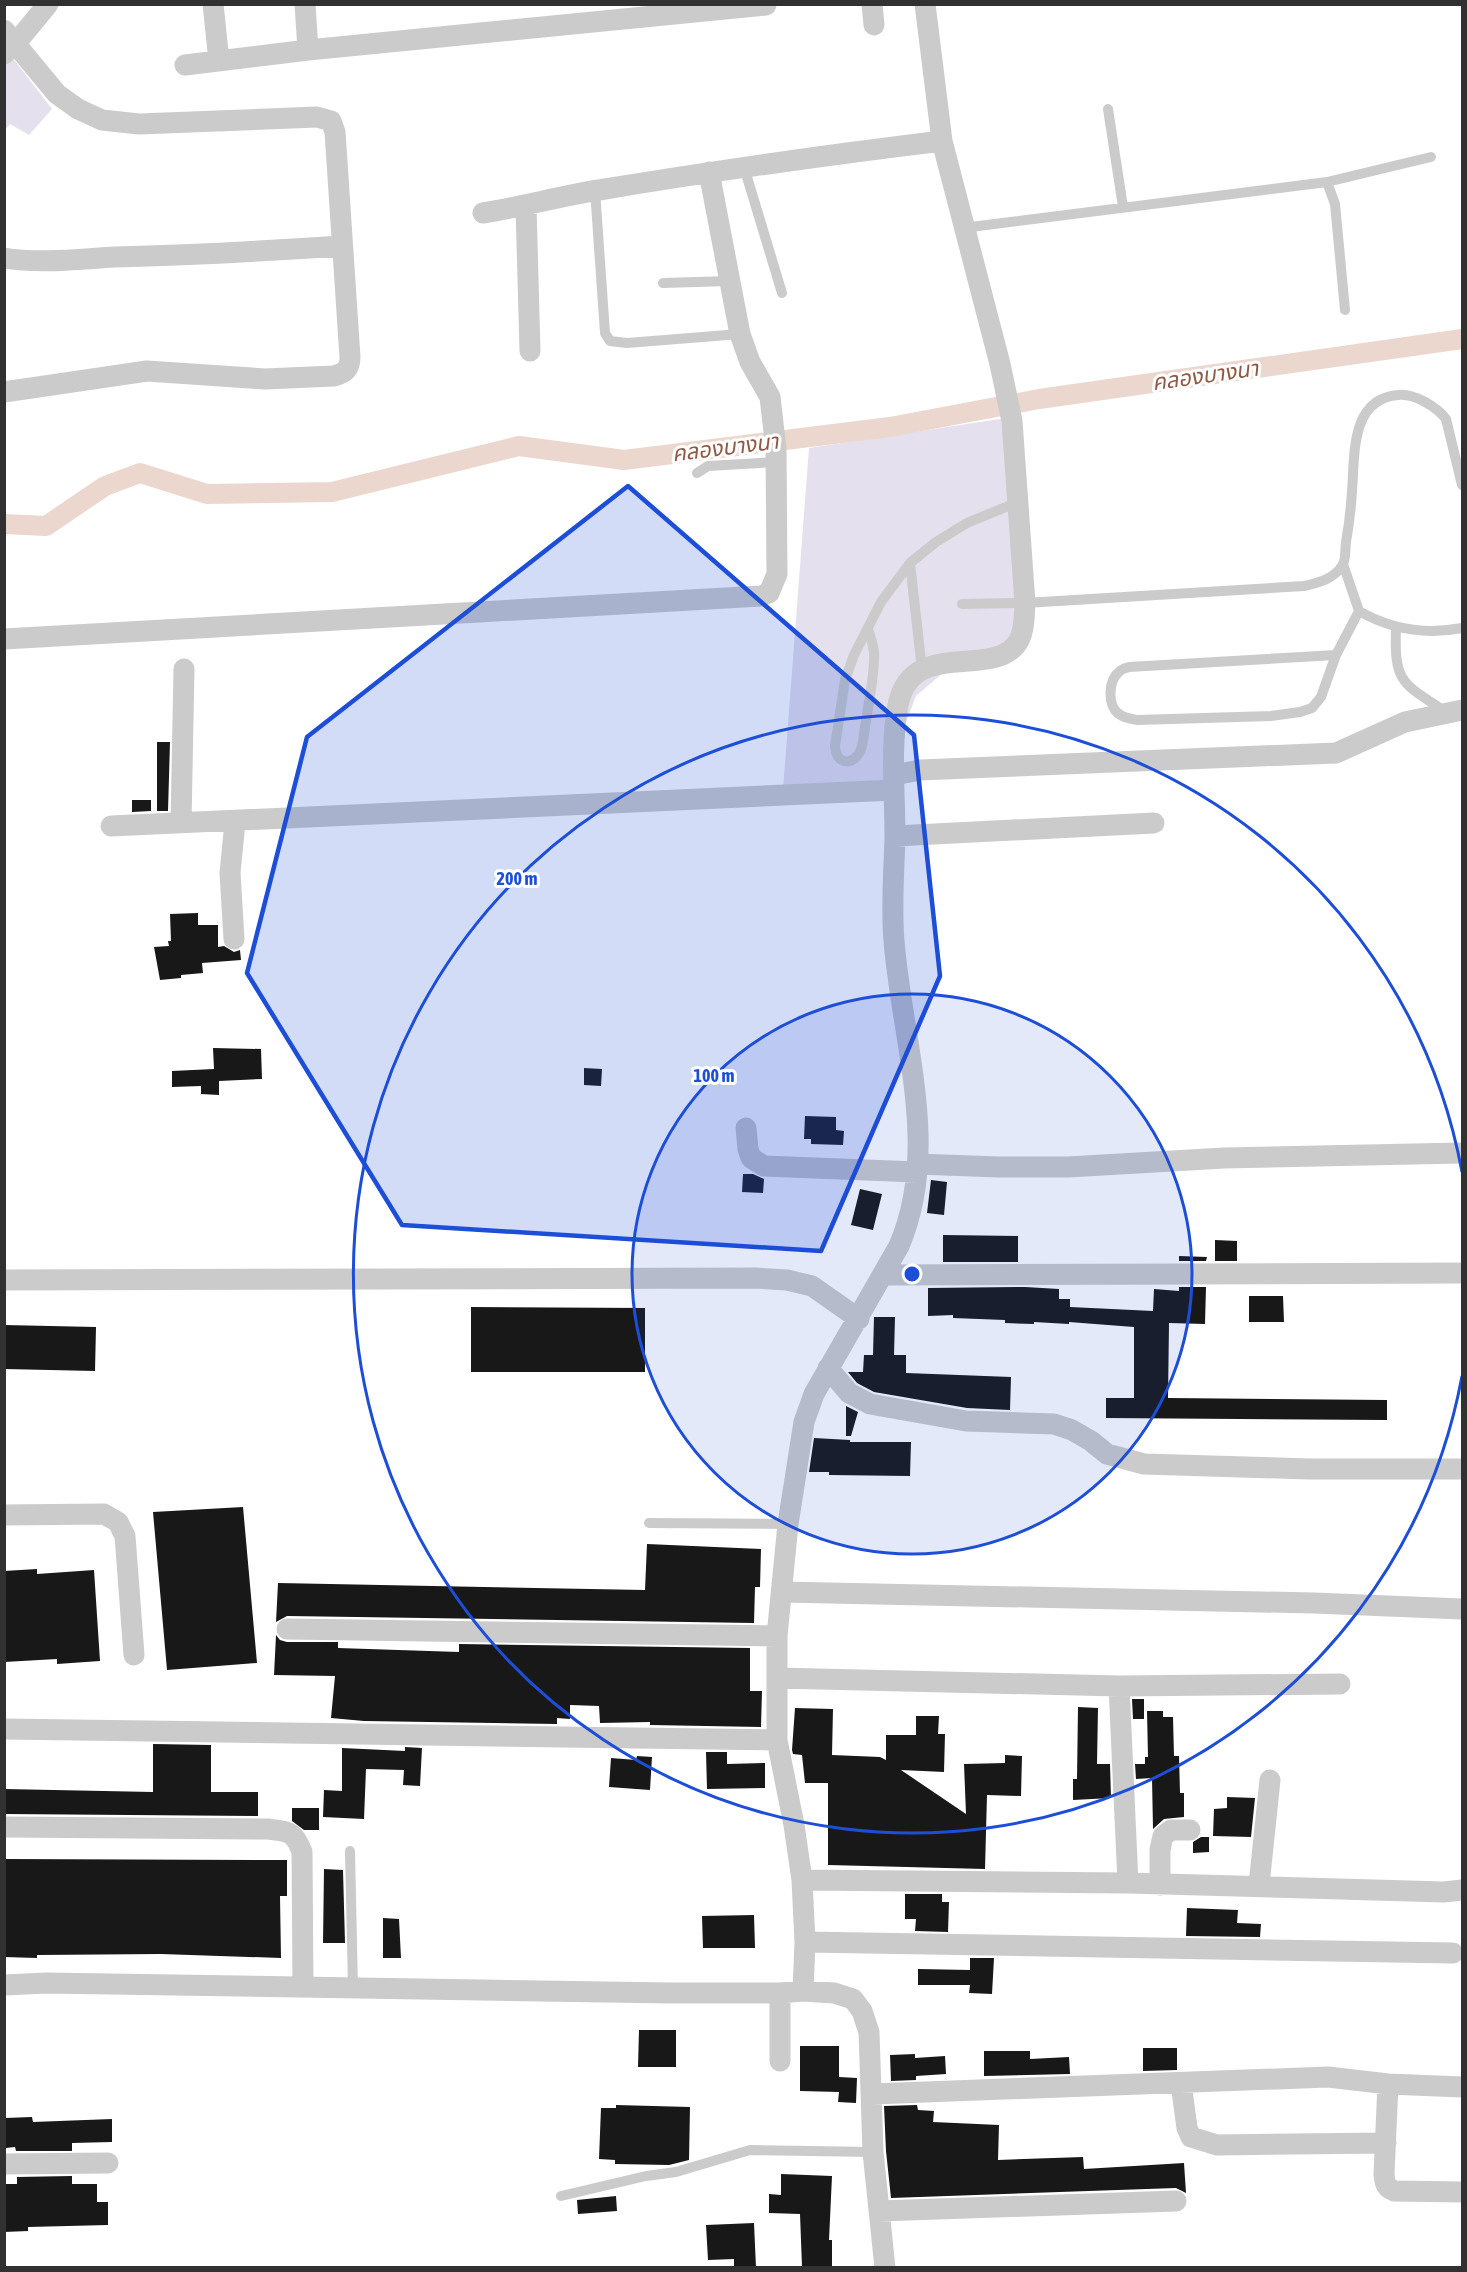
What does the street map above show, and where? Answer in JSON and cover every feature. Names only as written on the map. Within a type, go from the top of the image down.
[{"type":"street","points":[[4,392],[147,370],[265,379],[334,376],[343,374],[350,357],[335,132],[331,121],[317,117],[139,124],[102,120],[78,109],[57,94],[8,42],[48,4]]},
{"type":"street","points":[[213,4],[219,61]]},
{"type":"street","points":[[305,4],[308,51]]},
{"type":"street","points":[[803,1991],[805,1942],[802,1880],[777,1740],[777,1636],[788,1524],[804,1422],[814,1394],[899,1246],[908,1226],[917,1168],[919,1135],[917,1100],[894,941],[894,782],[898,703],[912,677],[922,670],[941,664],[997,657],[1008,652],[1020,637],[1025,603],[1012,421],[1000,364],[942,141],[925,4]]},
{"type":"street","points":[[185,65],[676,10],[766,5]]},
{"type":"street","points":[[483,213],[595,190],[709,172],[942,141]]},
{"type":"street","points":[[4,639],[761,596],[769,593],[777,574],[776,456],[770,397],[750,362],[740,334],[709,172]]},
{"type":"street","points":[[526,206],[530,351]]},
{"type":"street","points":[[4,258],[20,261],[341,246]]},
{"type":"street","points":[[181,823],[184,669]]},
{"type":"street","points":[[111,826],[235,822],[894,782],[920,771],[1336,753],[1405,722],[1456,712]]},
{"type":"street","points":[[234,939],[230,873],[235,822]]},
{"type":"street","points":[[895,836],[1154,823]]},
{"type":"street","points":[[746,1128],[751,1158],[764,1166],[794,1168],[1068,1167],[1224,1158],[1462,1154]]},
{"type":"street","points":[[883,1275],[1462,1273]]},
{"type":"street","points":[[4,1280],[755,1278],[787,1280],[812,1286],[859,1319]]},
{"type":"street","points":[[828,1368],[849,1393],[870,1404],[966,1421],[1054,1424],[1091,1441],[1107,1454],[1144,1464],[1309,1469],[1462,1468]]},
{"type":"street","points":[[4,1515],[104,1514],[118,1522],[125,1536],[134,1655]]},
{"type":"street","points":[[782,1592],[1206,1600],[1462,1609]]},
{"type":"street","points":[[287,1629],[777,1636]]},
{"type":"street","points":[[777,1678],[1119,1686],[1340,1684]]},
{"type":"street","points":[[1119,1686],[1128,1883]]},
{"type":"street","points":[[4,1729],[777,1740]]},
{"type":"street","points":[[1259,1886],[1270,1780]]},
{"type":"street","points":[[4,1827],[286,1831],[296,1838],[302,1852],[303,1987]]},
{"type":"street","points":[[1160,1885],[1162,1836],[1171,1830],[1190,1830]]},
{"type":"street","points":[[802,1880],[1128,1883],[1444,1892],[1462,1890]]},
{"type":"street","points":[[805,1942],[1453,1953]]},
{"type":"street","points":[[4,1985],[46,1983],[780,1993],[803,1991],[834,1993],[853,1999],[862,2011],[869,2032],[873,2152],[885,2268]]},
{"type":"street","points":[[780,1993],[780,2061]]},
{"type":"street","points":[[872,2094],[1328,2077],[1388,2084],[1462,2087]]},
{"type":"street","points":[[1181,2083],[1187,2128],[1191,2136],[1203,2142],[1216,2145],[1386,2142]]},
{"type":"street","points":[[1388,2084],[1384,2174],[1388,2188],[1394,2191],[1462,2192]]},
{"type":"street","points":[[4,2164],[108,2163]]},
{"type":"street","points":[[879,2211],[1176,2201]]},
{"type":"lane","points":[[1108,109],[1123,207]]},
{"type":"lane","points":[[963,228],[1327,182],[1431,157]]},
{"type":"lane","points":[[744,167],[782,293]]},
{"type":"lane","points":[[1327,182],[1335,204],[1345,310]]},
{"type":"lane","points":[[595,190],[605,333],[610,341],[627,343],[740,334]]},
{"type":"lane","points":[[663,283],[729,281]]},
{"type":"lane","points":[[1336,656],[1129,667],[1120,671],[1113,681],[1111,699],[1116,712],[1124,718],[1137,720],[1271,716],[1311,708],[1321,697],[1336,656],[1359,611],[1343,564],[1351,515],[1357,434],[1364,415],[1373,403],[1387,396],[1404,394],[1441,413],[1446,419],[1462,485]]},
{"type":"lane","points":[[697,473],[708,466],[776,456]]},
{"type":"lane","points":[[868,629],[874,650],[873,674],[863,742],[858,755],[849,761],[844,761],[838,759],[835,754],[835,746],[846,680],[854,655],[881,602],[910,563],[936,542],[967,523],[1018,502]]},
{"type":"lane","points":[[910,563],[922,670]]},
{"type":"lane","points":[[962,604],[1025,603],[1304,586],[1322,582],[1343,564]]},
{"type":"lane","points":[[1359,611],[1396,628],[1428,632],[1462,628]]},
{"type":"lane","points":[[1396,628],[1395,659],[1399,675],[1420,695],[1456,712]]},
{"type":"lane","points":[[649,1523],[788,1524]]},
{"type":"lane","points":[[350,1851],[353,1988]]},
{"type":"lane","points":[[561,2196],[646,2176],[676,2172],[750,2150],[873,2152]]},
{"type":"highlighted area","points":[[628,486],[914,735],[940,976],[821,1251],[402,1225],[247,973],[307,737]]},
{"type":"shaded area","points":[[5,48],[52,109],[29,135],[10,124],[5,130]]},
{"type":"shaded area","points":[[1013,417],[1021,651],[944,672],[916,696],[903,730],[901,799],[782,803],[809,448]]},
{"type":"building","points":[[157,742],[170,742],[168,811],[157,811]]},
{"type":"building","points":[[132,800],[151,800],[151,811],[132,812]]},
{"type":"building","points":[[198,913],[198,925],[218,925],[218,947],[224,946],[234,952],[240,950],[241,960],[202,963],[203,973],[160,980],[154,947],[169,946],[168,941],[171,941],[170,914]]},
{"type":"building","points":[[213,1048],[261,1049],[262,1079],[219,1081],[219,1095],[201,1094],[201,1086],[172,1087],[172,1071],[214,1069]]},
{"type":"building","points":[[584,1068],[602,1069],[601,1086],[584,1085]]},
{"type":"building","points":[[805,1116],[836,1117],[836,1130],[844,1131],[843,1145],[811,1144],[811,1139],[804,1139]]},
{"type":"building","points":[[743,1174],[753,1174],[764,1179],[763,1193],[742,1192]]},
{"type":"building","points":[[931,1180],[947,1182],[944,1215],[927,1213]]},
{"type":"building","points":[[860,1189],[882,1194],[873,1230],[851,1225]]},
{"type":"building","points":[[943,1235],[1018,1236],[1018,1262],[943,1262]]},
{"type":"building","points":[[1215,1240],[1237,1241],[1237,1261],[1215,1261]]},
{"type":"building","points":[[1179,1256],[1207,1257],[1206,1261],[1179,1261]]},
{"type":"building","points":[[1179,1287],[1206,1287],[1205,1324],[1169,1323],[1168,1398],[1387,1400],[1387,1420],[1106,1418],[1106,1398],[1134,1398],[1134,1327],[1069,1322],[1069,1324],[1005,1323],[1005,1320],[953,1318],[953,1315],[928,1316],[928,1288],[1059,1289],[1059,1299],[1070,1299],[1070,1307],[1153,1311],[1154,1289],[1179,1291]]},
{"type":"building","points":[[1249,1296],[1283,1296],[1284,1322],[1249,1322]]},
{"type":"building","points":[[471,1307],[645,1308],[645,1372],[471,1372]]},
{"type":"building","points":[[874,1317],[895,1317],[894,1355],[906,1355],[906,1373],[1011,1377],[1010,1410],[967,1408],[874,1392],[857,1383],[848,1372],[863,1372],[864,1355],[873,1355]]},
{"type":"building","points":[[4,1325],[96,1327],[95,1371],[4,1369]]},
{"type":"building","points":[[846,1406],[858,1412],[851,1436],[846,1436]]},
{"type":"building","points":[[814,1438],[850,1440],[850,1442],[911,1442],[910,1476],[829,1475],[829,1472],[809,1472]]},
{"type":"building","points":[[243,1507],[257,1663],[167,1670],[153,1512]]},
{"type":"building","points":[[647,1544],[761,1549],[760,1587],[755,1587],[754,1623],[287,1616],[276,1622],[278,1583],[645,1590]]},
{"type":"building","points":[[37,1569],[37,1574],[94,1570],[100,1661],[57,1664],[57,1659],[4,1662],[4,1571]]},
{"type":"building","points":[[276,1635],[280,1640],[287,1642],[338,1642],[338,1648],[459,1652],[459,1644],[750,1648],[750,1691],[762,1691],[761,1727],[650,1725],[650,1722],[600,1723],[599,1706],[570,1705],[570,1719],[557,1718],[557,1724],[364,1721],[331,1718],[335,1676],[274,1675]]},
{"type":"building","points":[[1132,1699],[1144,1699],[1144,1719],[1133,1719]]},
{"type":"building","points":[[1078,1707],[1098,1708],[1097,1764],[1110,1764],[1111,1798],[1073,1800],[1073,1779],[1077,1779]]},
{"type":"building","points":[[795,1708],[833,1709],[832,1755],[880,1757],[886,1760],[886,1735],[916,1735],[916,1716],[939,1716],[938,1734],[945,1734],[944,1772],[901,1770],[966,1814],[964,1764],[1005,1763],[1005,1755],[1022,1756],[1021,1796],[987,1795],[985,1869],[828,1865],[828,1783],[805,1783],[802,1755],[793,1754],[792,1750]]},
{"type":"building","points":[[1147,1711],[1163,1711],[1163,1717],[1173,1717],[1174,1756],[1179,1756],[1180,1793],[1184,1793],[1184,1817],[1164,1819],[1153,1829],[1152,1778],[1136,1779],[1135,1764],[1145,1764],[1145,1757],[1148,1757]]},
{"type":"building","points":[[153,1744],[211,1745],[211,1792],[258,1792],[258,1816],[4,1814],[4,1789],[153,1792]]},
{"type":"building","points":[[405,1747],[422,1748],[420,1786],[403,1785],[404,1770],[366,1769],[364,1819],[323,1817],[324,1790],[342,1791],[342,1748],[405,1751]]},
{"type":"building","points":[[706,1752],[727,1752],[727,1764],[765,1763],[765,1788],[707,1789]]},
{"type":"building","points":[[637,1756],[652,1757],[650,1790],[609,1787],[611,1758],[636,1760]]},
{"type":"building","points":[[1227,1797],[1255,1798],[1251,1837],[1213,1836],[1214,1809],[1227,1808]]},
{"type":"building","points":[[292,1808],[319,1808],[319,1830],[304,1830],[292,1821]]},
{"type":"building","points":[[1201,1837],[1209,1837],[1209,1852],[1193,1853],[1193,1842]]},
{"type":"building","points":[[4,1859],[287,1860],[287,1896],[280,1896],[281,1958],[161,1954],[4,1957]]},
{"type":"building","points":[[324,1869],[343,1870],[345,1943],[323,1943]]},
{"type":"building","points":[[905,1894],[942,1894],[942,1902],[949,1902],[948,1932],[915,1931],[916,1919],[905,1919]]},
{"type":"building","points":[[1187,1908],[1238,1910],[1237,1923],[1261,1924],[1260,1937],[1186,1936]]},
{"type":"building","points":[[754,1915],[755,1948],[703,1948],[702,1916]]},
{"type":"building","points":[[383,1918],[399,1919],[401,1958],[383,1958]]},
{"type":"building","points":[[970,1958],[994,1958],[992,1994],[969,1993],[970,1985],[918,1985],[918,1969],[970,1970]]},
{"type":"building","points":[[639,2030],[676,2030],[676,2067],[638,2067]]},
{"type":"building","points":[[800,2046],[839,2046],[839,2077],[857,2078],[856,2103],[838,2102],[839,2092],[800,2091]]},
{"type":"building","points":[[1143,2048],[1177,2048],[1177,2070],[1143,2071]]},
{"type":"building","points":[[984,2051],[1030,2051],[1030,2059],[1069,2057],[1070,2074],[984,2076]]},
{"type":"building","points":[[915,2054],[915,2058],[945,2056],[946,2074],[916,2076],[916,2080],[891,2081],[890,2055]]},
{"type":"building","points":[[616,2105],[690,2107],[689,2160],[669,2165],[615,2164],[615,2160],[599,2159],[601,2108],[616,2108]]},
{"type":"building","points":[[917,2105],[918,2110],[934,2111],[933,2122],[999,2125],[998,2160],[1083,2157],[1084,2169],[1184,2163],[1186,2193],[1176,2188],[891,2198],[884,2106]]},
{"type":"building","points":[[32,2117],[33,2122],[112,2119],[112,2142],[72,2143],[72,2151],[16,2151],[15,2147],[6,2148],[5,2118]]},
{"type":"building","points":[[781,2174],[832,2176],[829,2240],[832,2240],[832,2267],[802,2267],[800,2214],[769,2213],[769,2194],[781,2195]]},
{"type":"building","points":[[72,2176],[72,2184],[97,2184],[97,2202],[108,2202],[108,2225],[28,2227],[28,2231],[4,2232],[4,2184],[17,2184],[17,2177]]},
{"type":"building","points":[[616,2196],[617,2211],[578,2214],[577,2200]]},
{"type":"building","points":[[754,2223],[756,2268],[734,2268],[734,2259],[708,2260],[706,2225]]},
{"type":"waterway","name":"คลองบางนา","points":[[4,524],[46,526],[105,486],[140,473],[207,494],[332,492],[519,446],[624,460],[890,427],[1039,399],[1462,339]]}]
